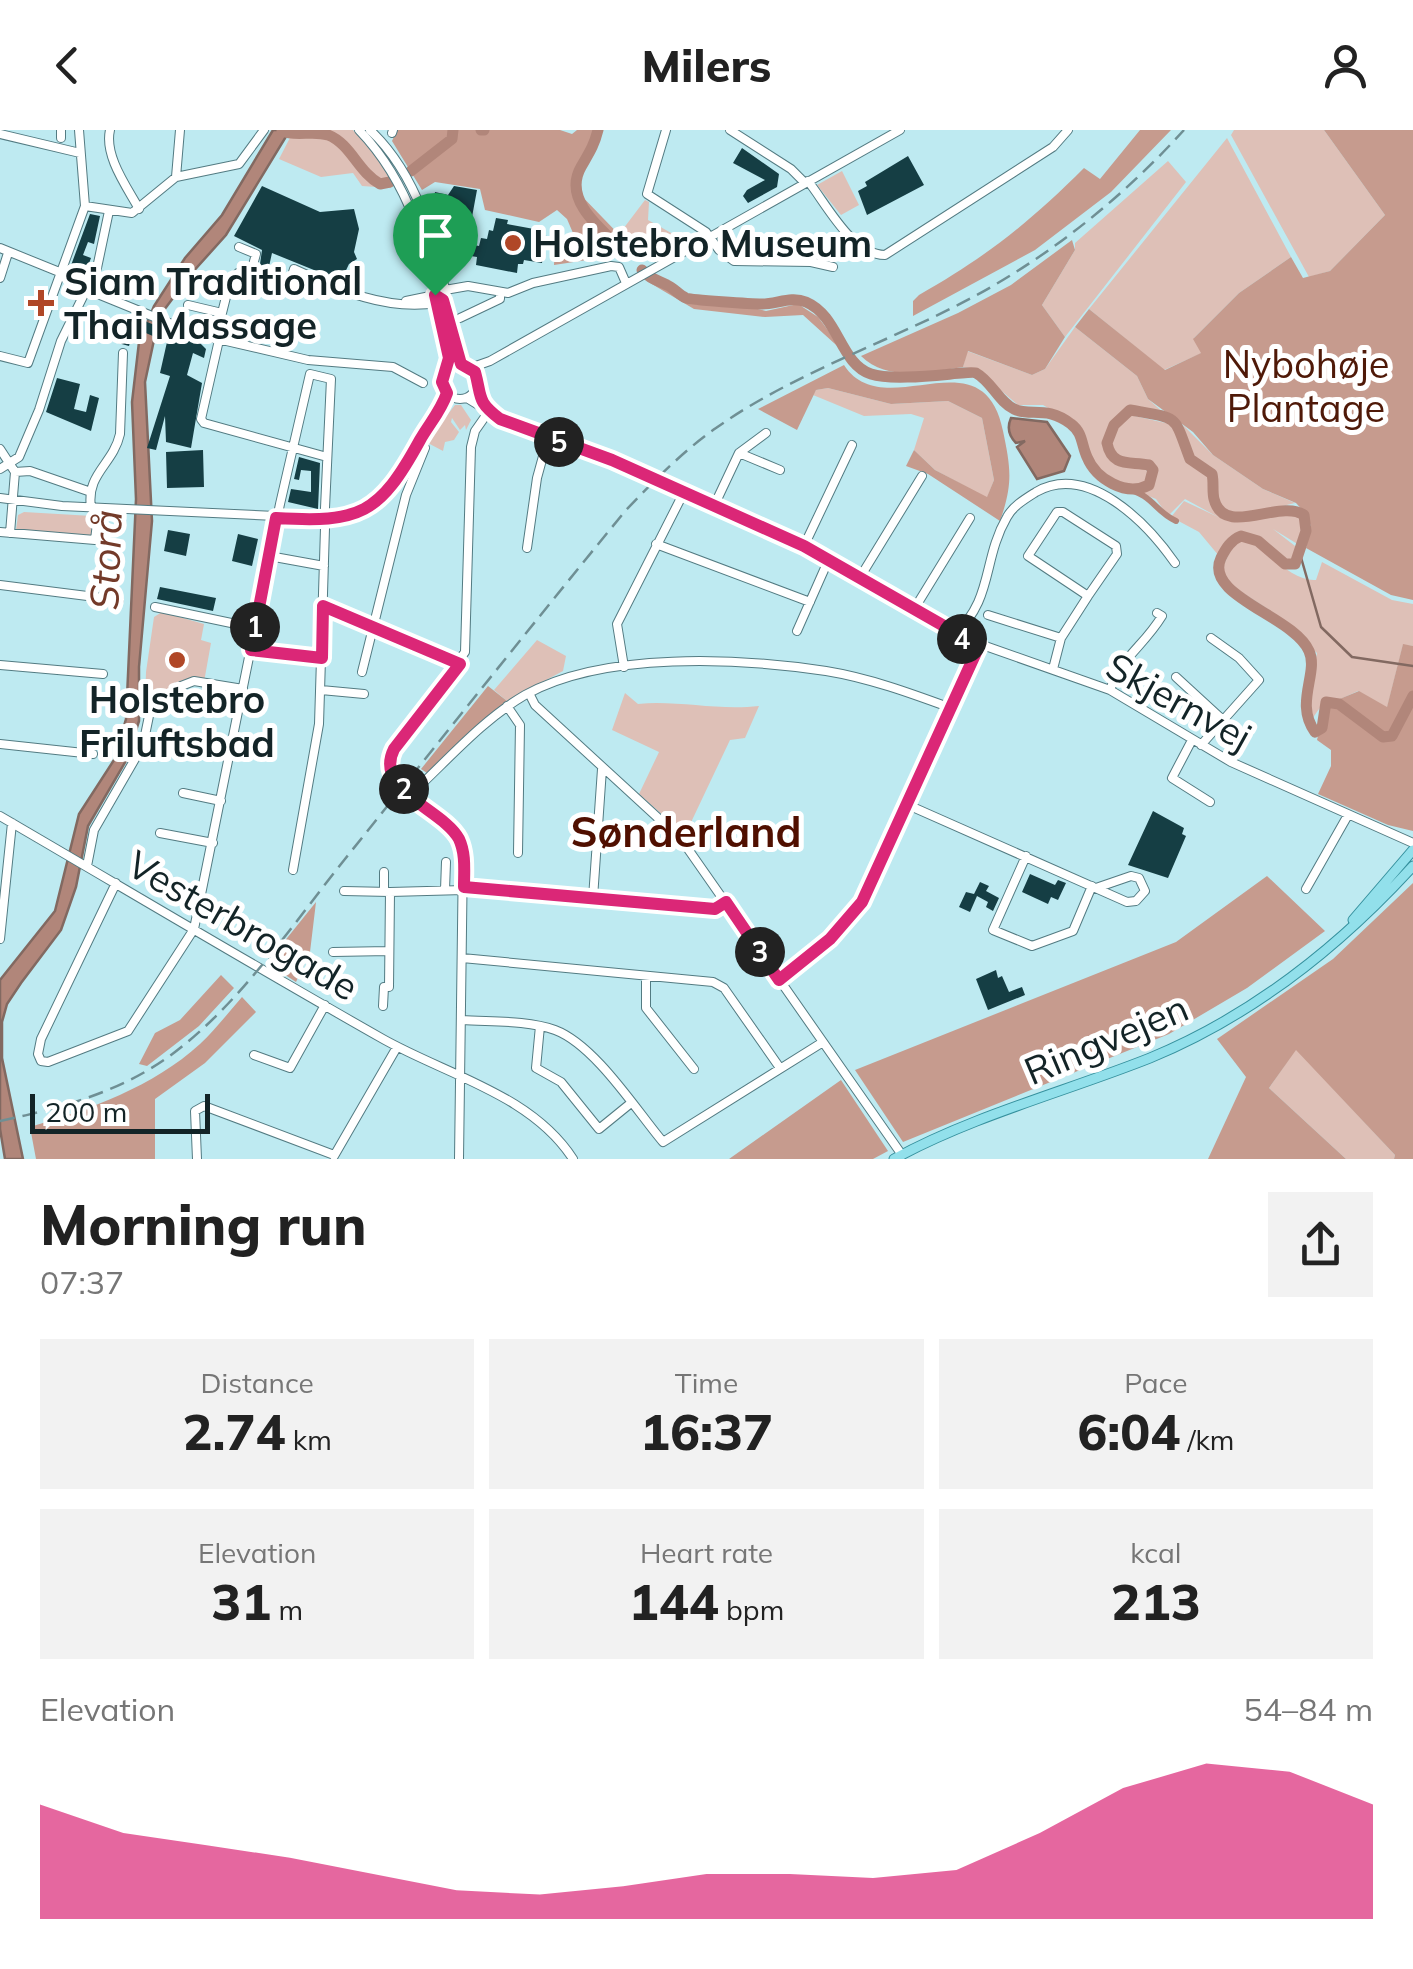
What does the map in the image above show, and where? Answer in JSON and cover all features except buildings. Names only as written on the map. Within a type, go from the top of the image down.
[{"type":"main road","name":"Ringvejen","points":[[1326,948],[1413,850]]},
{"type":"main road","name":"Ringvejen","points":[[898,1157],[1185,1042],[1251,1006],[1387,895],[1413,862]]},
{"type":"street","points":[[27,364],[84,206],[79,130]]},
{"type":"street","points":[[110,130],[108,140],[118,172],[139,208]]},
{"type":"street","points":[[176,177],[180,130]]},
{"type":"street","points":[[84,206],[126,214],[176,177],[238,164],[264,130]]},
{"type":"street","points":[[359,130],[388,164],[409,201],[453,344],[469,384],[487,409],[472,442],[467,640],[460,664],[391,755],[391,775],[450,827],[460,842],[464,888],[459,1159]]},
{"type":"street","points":[[0,498],[91,508],[341,519],[369,508],[396,482],[440,411],[447,393],[442,382],[449,368],[430,238],[406,176],[370,130]]},
{"type":"street","points":[[666,130],[647,194],[709,237],[734,262],[811,262],[833,267]]},
{"type":"street","points":[[730,130],[785,167],[858,245],[879,256],[1053,147],[1068,130]]},
{"type":"street","points":[[440,411],[490,361],[804,184],[886,133],[900,130]]},
{"type":"street","points":[[0,134],[60,140],[80,153]]},
{"type":"street","points":[[0,468],[19,458],[40,410],[61,343],[88,290],[108,211]]},
{"type":"street","points":[[239,247],[256,254],[250,276]]},
{"type":"street","points":[[0,278],[4,250],[84,282],[88,290],[218,340],[308,360],[393,367],[423,383]]},
{"type":"street","points":[[188,305],[222,313],[238,273],[289,286],[294,268],[364,300],[397,304],[468,286],[500,294],[611,266],[619,267],[626,284]]},
{"type":"street","points":[[460,318],[500,299],[500,294]]},
{"type":"street","points":[[38,335],[61,343]]},
{"type":"street","points":[[218,340],[201,419],[204,423],[327,457]]},
{"type":"street","points":[[91,508],[88,491],[118,443],[123,420],[123,353]]},
{"type":"street","points":[[0,356],[51,371]]},
{"type":"street","points":[[449,368],[469,384]]},
{"type":"street","points":[[116,883],[41,1039],[38,1054],[42,1061],[123,1036],[194,929],[276,518],[310,374],[332,379],[325,508]]},
{"type":"street","points":[[447,393],[469,384]]},
{"type":"street","name":"Skjernvej","points":[[487,409],[506,422],[684,492],[804,546],[954,635],[1110,690],[1196,743],[1413,842]]},
{"type":"street","points":[[714,506],[739,452],[766,432]]},
{"type":"street","points":[[527,548],[536,478],[548,438]]},
{"type":"street","points":[[804,546],[852,446]]},
{"type":"street","points":[[0,448],[15,472],[5,532],[95,540],[96,523]]},
{"type":"street","points":[[362,672],[406,496],[426,448]]},
{"type":"street","points":[[739,452],[780,470]]},
{"type":"street","points":[[15,472],[30,471],[88,491]]},
{"type":"street","points":[[858,578],[922,476]]},
{"type":"street","points":[[954,635],[980,605],[991,554],[1007,516],[1020,502],[1049,485],[1070,484],[1106,497],[1155,536],[1175,563]]},
{"type":"street","points":[[624,667],[617,624],[684,492]]},
{"type":"street","points":[[0,506],[13,502]]},
{"type":"street","points":[[1053,669],[1061,638],[1116,554],[1116,546],[1057,512],[1028,556],[1088,596]]},
{"type":"street","points":[[913,611],[970,518]]},
{"type":"street","points":[[293,870],[316,744],[325,528]]},
{"type":"street","points":[[656,544],[810,602]]},
{"type":"street","points":[[269,556],[324,566]]},
{"type":"street","points":[[796,632],[828,561]]},
{"type":"street","points":[[0,586],[119,600]]},
{"type":"street","points":[[323,606],[460,664]]},
{"type":"street","points":[[155,607],[255,628]]},
{"type":"street","points":[[1110,690],[1120,662],[1145,642],[1162,616],[1157,613]]},
{"type":"street","points":[[988,615],[1061,638]]},
{"type":"street","points":[[1210,802],[1172,778],[1196,743],[1226,722],[1259,680],[1211,638]]},
{"type":"street","points":[[779,980],[830,939],[862,902],[979,646]]},
{"type":"street","points":[[251,650],[322,658]]},
{"type":"street","points":[[410,795],[507,706],[573,676],[624,667],[681,663],[828,672],[891,686],[950,708]]},
{"type":"street","points":[[0,665],[103,674]]},
{"type":"street","points":[[1176,677],[1226,722]]},
{"type":"street","points":[[176,688],[194,682],[243,689]]},
{"type":"street","points":[[321,690],[364,694]]},
{"type":"street","points":[[529,693],[535,705],[602,769],[681,838],[898,1157]]},
{"type":"street","points":[[507,706],[520,725],[518,853]]},
{"type":"street","points":[[87,866],[94,830],[143,745],[150,711]]},
{"type":"street","points":[[0,744],[94,754]]},
{"type":"street","points":[[593,898],[602,769]]},
{"type":"street","points":[[182,793],[221,801]]},
{"type":"street","points":[[908,805],[1026,856],[1094,887],[1127,902],[1136,901],[1144,890],[1139,878],[1131,876],[1094,887],[1073,931],[1032,946],[993,930],[1026,856]]},
{"type":"street","points":[[1306,889],[1348,815]]},
{"type":"street","name":"Vesterbrogade","points":[[0,816],[397,1047],[528,1111],[573,1159]]},
{"type":"street","points":[[0,939],[12,822]]},
{"type":"street","points":[[160,833],[213,843]]},
{"type":"street","points":[[445,890],[446,862]]},
{"type":"street","points":[[383,1006],[389,951],[384,872]]},
{"type":"street","points":[[344,891],[464,888],[715,909],[726,902]]},
{"type":"street","points":[[333,952],[389,951]]},
{"type":"street","points":[[462,958],[714,982],[724,988],[780,1068]]},
{"type":"street","points":[[646,976],[646,1008],[694,1068]]},
{"type":"street","points":[[254,1055],[290,1068],[326,1005]]},
{"type":"street","points":[[462,1020],[540,1026],[564,1034],[587,1051],[663,1142],[823,1042]]},
{"type":"street","points":[[540,1026],[536,1068],[560,1082],[599,1129],[630,1103]]},
{"type":"street","points":[[197,1159],[195,1111],[204,1106],[334,1157],[397,1047]]},
{"type":"shaded area","points":[[273,130],[290,130],[226,235],[191,274],[161,314],[157,326],[145,382],[152,521],[139,667],[139,721],[127,759],[88,826],[76,887],[61,930],[7,1004],[2,1022],[2,1058],[23,1159],[5,1159],[0,1129],[0,980],[55,911],[79,814],[114,760],[126,719],[136,499],[132,402],[139,342],[154,306],[185,258],[222,215]]},
{"type":"shaded area","points":[[294,130],[353,130],[382,164],[391,188],[362,186],[353,173],[321,177],[279,159]]},
{"type":"shaded area","points":[[1234,130],[1324,130],[1385,215],[1330,271],[1309,277],[1231,135]]},
{"type":"shaded area","points":[[1227,138],[1291,257],[1239,293],[1194,338],[1202,353],[1164,370],[1089,309]]},
{"type":"shaded area","points":[[1168,161],[1186,182],[1065,337],[1042,305],[1075,250],[1075,243]]},
{"type":"shaded area","points":[[842,171],[859,205],[841,215],[817,185]]},
{"type":"shaded area","points":[[645,200],[649,202],[648,220],[682,239],[651,248],[645,241],[631,248],[620,233]]},
{"type":"shaded area","points":[[1075,327],[1137,376],[1148,399],[1165,414],[1128,407],[1108,427],[1105,446],[1109,454],[1129,466],[1145,468],[1149,475],[1143,484],[1120,482],[1095,467],[1081,427],[1043,405],[1018,405],[976,369],[963,367],[967,351],[1032,375],[1045,369]]},
{"type":"shaded area","points":[[828,388],[891,404],[948,401],[982,418],[994,480],[987,498],[935,470],[914,450],[924,418],[911,414],[864,416],[813,395],[816,390]]},
{"type":"shaded area","points":[[455,405],[461,405],[471,420],[466,430],[465,425],[460,430],[452,418],[459,432],[454,440],[445,442],[443,451],[426,442]]},
{"type":"shaded area","points":[[1130,415],[1170,424],[1183,443],[1185,458],[1210,479],[1214,503],[1221,516],[1231,521],[1271,513],[1300,517],[1303,527],[1299,545],[1273,529],[1299,549],[1294,562],[1242,534],[1232,536],[1219,556],[1199,532],[1171,517],[1184,501],[1218,517],[1185,499],[1168,516],[1156,499],[1138,492],[1153,485],[1157,469],[1146,460],[1120,460],[1110,447],[1115,431]]},
{"type":"shaded area","points":[[1011,418],[1047,422],[1070,456],[1064,471],[1037,479],[1017,447],[1025,441],[1016,443],[1010,434]]},
{"type":"shaded area","points":[[1183,425],[1213,455],[1263,489],[1295,503],[1244,515],[1223,509],[1214,473],[1192,456]]},
{"type":"shaded area","points":[[24,512],[92,516],[91,537],[16,530],[18,515]]},
{"type":"shaded area","points":[[1236,540],[1253,540],[1299,577],[1316,580],[1322,562],[1392,600],[1413,604],[1413,646],[1403,645],[1387,708],[1358,691],[1338,700],[1326,699],[1312,719],[1310,687],[1317,653],[1274,613],[1226,582],[1222,568]]},
{"type":"shaded area","name":"Holstebro Friluftsbad","points":[[162,612],[204,624],[201,640],[211,643],[204,682],[174,686],[162,707],[145,704],[154,617]]},
{"type":"shaded area","points":[[537,640],[566,656],[563,671],[507,701],[494,690]]},
{"type":"shaded area","points":[[625,693],[638,704],[759,706],[745,738],[730,740],[685,835],[639,794],[659,752],[612,730]]},
{"type":"shaded area","points":[[1296,1049],[1395,1155],[1394,1159],[1346,1159],[1269,1088]]},
{"type":"green space","points":[[397,130],[560,130],[572,134],[577,130],[596,130],[574,188],[631,247],[645,241],[653,250],[554,265],[555,248],[573,233],[567,219],[557,210],[539,222],[485,210],[480,189],[435,182],[422,190],[392,141]]},
{"type":"green space","points":[[1140,130],[1171,130],[1111,192],[1035,250],[913,316],[913,301],[919,295],[1006,237],[1084,168],[1100,179]]},
{"type":"green space","name":"Nybohøje Plantage","points":[[1324,130],[1413,130],[1413,600],[1391,595],[1306,548],[1311,526],[1296,503],[1263,489],[1213,455],[1193,432],[1148,399],[1137,376],[1075,327],[1089,309],[1165,370],[1201,353],[1193,339],[1239,293],[1291,257],[1303,278],[1330,271],[1385,215]]},
{"type":"green space","points":[[1072,240],[1075,250],[1042,305],[1065,337],[1045,369],[1032,375],[968,351],[963,367],[923,373],[896,372],[871,364],[861,356],[1011,285]]},
{"type":"green space","points":[[645,280],[698,305],[733,303],[766,311],[798,304],[818,317],[845,353],[803,315],[765,317],[694,309]]},
{"type":"green space","points":[[844,365],[861,382],[883,387],[954,383],[975,387],[992,402],[1003,431],[1009,466],[1009,486],[1000,521],[928,474],[906,466],[914,450],[935,470],[987,497],[994,480],[982,418],[948,401],[891,404],[828,388],[816,390],[797,430],[758,409]]},
{"type":"green space","points":[[1403,644],[1413,646],[1413,831],[1388,825],[1318,794],[1331,766],[1331,750],[1317,740],[1325,705],[1359,691],[1387,707]]},
{"type":"green space","points":[[488,686],[507,701],[427,773],[421,769]]},
{"type":"green space","points":[[1267,876],[1325,931],[1247,988],[1169,1034],[903,1142],[855,1070],[1176,942]]},
{"type":"green space","points":[[1413,883],[1413,1159],[1394,1159],[1395,1155],[1296,1050],[1269,1088],[1346,1159],[1208,1159],[1246,1077],[1217,1039],[1333,959]]},
{"type":"green space","points":[[316,902],[310,952],[296,982],[267,963]]},
{"type":"green space","points":[[221,975],[234,988],[199,1026],[147,1066],[139,1064],[155,1033],[180,1020]]},
{"type":"green space","points":[[242,997],[256,1012],[205,1063],[155,1099],[155,1159],[36,1159],[30,1127],[98,1104],[162,1073],[200,1044]]},
{"type":"green space","points":[[841,1080],[888,1151],[873,1159],[729,1159]]},
{"type":"waterway","points":[[411,171],[452,139],[453,130]]},
{"type":"waterway","points":[[598,130],[576,180],[577,192],[589,216],[628,255]]},
{"type":"waterway","points":[[282,131],[328,135],[343,145],[372,179],[380,184],[390,182]]},
{"type":"waterway","points":[[642,270],[686,298],[756,304],[806,302],[826,318],[852,360],[871,374],[898,377],[976,373],[1014,409],[1054,415],[1075,427],[1091,465],[1105,479],[1122,487],[1149,485],[1153,470],[1149,465],[1123,462],[1113,456],[1107,443],[1114,425],[1130,410],[1173,421],[1190,459],[1212,474],[1214,499],[1220,510],[1241,517],[1281,511],[1304,515],[1306,531],[1295,564],[1285,564],[1258,541],[1241,536],[1225,551],[1219,571],[1237,595],[1286,627],[1309,651],[1307,710],[1315,732],[1322,728],[1326,702],[1339,704],[1383,737],[1392,736],[1413,696]]},
{"type":"waterway","points":[[1124,488],[1142,495],[1176,521]]},
{"type":"waterway","points":[[1300,554],[1321,627],[1352,657],[1413,666]]},
{"type":"railway","points":[[0,1121],[114,1088],[175,1052],[222,1010],[626,510],[692,446],[778,390],[943,313],[1033,261],[1112,200],[1184,130]]},
{"type":"place","name":"Holstebro Museum","points":[[513,243]]},
{"type":"place","name":"Siam Traditional Thai Massage","points":[[41,303]]},
{"type":"place","name":"Holstebro Friluftsbad","points":[[177,660]]},
{"type":"district","name":"Sønderland","points":[[686,831]]},
{"type":"route","points":[[435,295],[443,300],[461,364],[475,372],[476,391],[484,407],[500,419],[612,460],[804,546],[979,646],[862,902],[830,939],[779,980],[726,902],[715,909],[464,887],[463,852],[456,834],[395,781],[389,762],[394,749],[460,664],[323,606],[322,658],[251,650],[276,518],[341,519],[369,508],[396,482],[440,411],[447,393],[442,382],[449,358],[435,295]]},
{"type":"water label","name":"Storå","points":[[105,560]]}]
